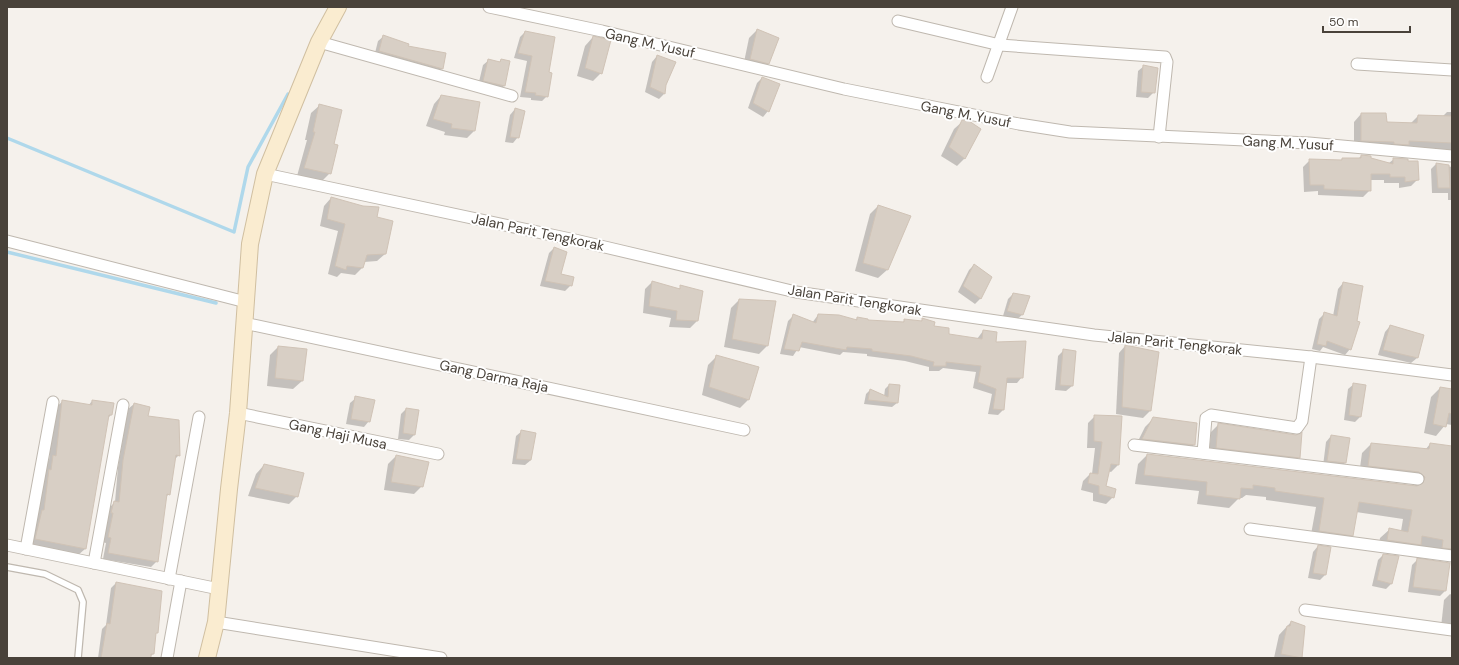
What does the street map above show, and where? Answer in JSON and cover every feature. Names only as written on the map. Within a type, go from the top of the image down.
[{"type":"main road","points":[[207,658],[216,622],[238,413],[250,244],[266,174],[319,42],[338,7]]},
{"type":"street","name":"Gang M. Yusuf","points":[[489,7],[602,31],[844,89],[978,118],[1070,132],[1309,143],[1452,156]]},
{"type":"street","points":[[987,77],[1000,45],[1012,7]]},
{"type":"street","points":[[898,21],[1000,45],[1165,57],[1167,62],[1158,137]]},
{"type":"street","points":[[319,42],[512,96]]},
{"type":"street","points":[[1357,64],[1452,70]]},
{"type":"street","name":"Jalan Parit Tengkorak","points":[[266,174],[575,240],[796,292],[1094,335],[1311,357],[1452,375]]},
{"type":"street","points":[[7,241],[246,302]]},
{"type":"street","name":"Gang Darma Raja","points":[[244,323],[744,430]]},
{"type":"street","points":[[1203,453],[1206,418],[1211,415],[1296,428],[1300,425],[1302,421],[1311,357]]},
{"type":"street","points":[[26,549],[53,402]]},
{"type":"street","points":[[94,563],[123,405]]},
{"type":"street","name":"Gang Haji Musa","points":[[238,413],[438,454]]},
{"type":"street","points":[[169,579],[199,417]]},
{"type":"street","points":[[1134,445],[1418,479]]},
{"type":"street","points":[[1250,529],[1452,556]]},
{"type":"street","points":[[7,545],[219,589]]},
{"type":"street","points":[[167,658],[181,581]]},
{"type":"street","points":[[1305,610],[1452,630]]},
{"type":"street","points":[[216,622],[441,658]]},
{"type":"lane","points":[[7,567],[45,574],[78,590],[83,602],[78,658]]},
{"type":"building","points":[[757,29],[779,38],[769,64],[750,59]]},
{"type":"building","points":[[525,31],[555,37],[549,72],[552,73],[548,97],[535,95],[536,93],[525,92],[532,56],[518,53]]},
{"type":"building","points":[[383,35],[409,44],[408,46],[446,53],[443,69],[379,51]]},
{"type":"building","points":[[593,36],[611,40],[602,74],[585,68]]},
{"type":"building","points":[[657,55],[676,62],[666,85],[665,94],[650,87]]},
{"type":"building","points":[[488,59],[500,62],[501,59],[510,61],[505,86],[483,81]]},
{"type":"building","points":[[1143,65],[1158,68],[1155,93],[1141,92]]},
{"type":"building","points":[[762,77],[780,84],[769,112],[753,103]]},
{"type":"building","points":[[441,95],[480,102],[475,131],[451,128],[452,124],[433,119]]},
{"type":"building","points":[[319,104],[342,110],[334,144],[338,145],[331,174],[304,168],[315,132],[313,132]]},
{"type":"building","points":[[515,108],[525,111],[519,138],[510,137]]},
{"type":"building","points":[[1361,113],[1386,113],[1387,122],[1417,123],[1418,115],[1452,116],[1452,143],[1409,141],[1409,145],[1394,144],[1394,142],[1361,141]]},
{"type":"building","points":[[962,120],[969,121],[981,129],[965,159],[949,147]]},
{"type":"building","points":[[1361,155],[1371,156],[1371,158],[1393,164],[1393,158],[1418,161],[1419,180],[1405,182],[1405,177],[1390,177],[1390,174],[1371,174],[1371,191],[1324,189],[1324,185],[1310,185],[1309,159],[1342,160],[1342,158],[1361,158]]},
{"type":"building","points":[[1436,163],[1449,165],[1450,188],[1438,188]]},
{"type":"building","points":[[331,197],[363,206],[379,207],[377,217],[393,221],[386,254],[367,255],[363,268],[347,266],[346,270],[335,266],[345,224],[327,219]]},
{"type":"building","points":[[878,205],[911,216],[888,270],[863,263]]},
{"type":"building","points":[[554,247],[567,252],[561,274],[574,277],[572,286],[545,281]]},
{"type":"building","points":[[974,264],[992,277],[981,299],[963,286]]},
{"type":"building","points":[[652,281],[680,289],[680,285],[703,291],[698,321],[676,320],[677,311],[649,306]]},
{"type":"building","points":[[1343,282],[1363,286],[1357,321],[1360,322],[1351,350],[1327,341],[1326,346],[1317,344],[1324,312],[1337,316]]},
{"type":"building","points":[[1013,293],[1030,296],[1023,315],[1007,311]]},
{"type":"building","points":[[739,299],[776,301],[768,346],[732,339]]},
{"type":"building","points":[[793,314],[816,323],[818,314],[839,315],[857,320],[857,317],[868,320],[904,322],[904,319],[922,321],[922,318],[935,322],[934,326],[949,328],[949,334],[982,339],[983,330],[997,332],[996,342],[1026,341],[1023,378],[1007,378],[1004,410],[993,409],[996,389],[978,382],[981,366],[946,362],[946,366],[933,366],[934,362],[911,356],[872,351],[872,349],[847,347],[846,350],[802,342],[799,351],[784,349]]},
{"type":"building","points":[[1390,325],[1424,335],[1418,358],[1383,350]]},
{"type":"building","points":[[1125,345],[1159,352],[1151,411],[1122,407]]},
{"type":"building","points":[[278,346],[307,349],[303,381],[275,378]]},
{"type":"building","points":[[1063,349],[1076,351],[1073,386],[1060,385]]},
{"type":"building","points":[[716,355],[759,367],[749,400],[709,387]]},
{"type":"building","points":[[1353,383],[1366,385],[1361,417],[1349,415]]},
{"type":"building","points":[[889,384],[900,385],[898,403],[868,400],[870,389],[888,397]]},
{"type":"building","points":[[1440,387],[1452,389],[1452,414],[1449,413],[1446,427],[1433,424]]},
{"type":"building","points":[[355,396],[375,400],[370,422],[351,419]]},
{"type":"building","points":[[62,400],[92,405],[92,400],[114,403],[112,415],[109,415],[86,549],[35,539],[42,510],[44,510],[49,469],[51,470],[53,455],[56,456]]},
{"type":"building","points":[[134,403],[150,407],[148,416],[179,420],[180,456],[176,455],[170,495],[167,494],[158,562],[108,553],[111,538],[108,537],[113,513],[111,513],[114,501],[119,502],[123,460]]},
{"type":"building","points":[[406,408],[419,410],[415,435],[403,433]]},
{"type":"building","points":[[1094,415],[1122,416],[1119,465],[1111,464],[1106,486],[1116,489],[1114,498],[1099,494],[1099,486],[1088,483],[1090,473],[1098,474],[1102,442],[1094,441]]},
{"type":"building","points":[[1153,417],[1197,423],[1195,445],[1142,439]]},
{"type":"building","points":[[1218,423],[1296,435],[1302,432],[1300,458],[1216,448]]},
{"type":"building","points":[[521,430],[536,433],[531,460],[516,459]]},
{"type":"building","points":[[1331,435],[1350,438],[1346,463],[1327,461]]},
{"type":"building","points":[[1371,443],[1429,449],[1430,443],[1452,446],[1452,549],[1442,548],[1443,540],[1422,536],[1421,545],[1387,540],[1389,528],[1408,532],[1412,510],[1359,502],[1353,536],[1319,531],[1324,498],[1275,491],[1275,488],[1253,485],[1253,489],[1241,488],[1240,499],[1206,495],[1207,482],[1144,475],[1147,454],[1417,486],[1423,483],[1425,477],[1419,472],[1368,466]]},
{"type":"building","points":[[396,455],[429,462],[423,487],[391,482]]},
{"type":"building","points":[[264,464],[304,473],[298,497],[255,488]]},
{"type":"building","points":[[1318,545],[1331,547],[1326,575],[1313,573]]},
{"type":"building","points":[[1383,554],[1399,556],[1392,584],[1377,580]]},
{"type":"building","points":[[1417,558],[1450,563],[1446,591],[1413,587]]},
{"type":"building","points":[[116,582],[162,591],[158,633],[156,633],[154,654],[151,654],[151,658],[101,658],[107,623],[110,624]]},
{"type":"building","points":[[1291,621],[1305,626],[1302,658],[1281,654],[1287,626],[1290,626]]},
{"type":"waterway","points":[[7,138],[234,232],[248,167],[288,94]]},
{"type":"waterway","points":[[7,252],[216,303]]}]
